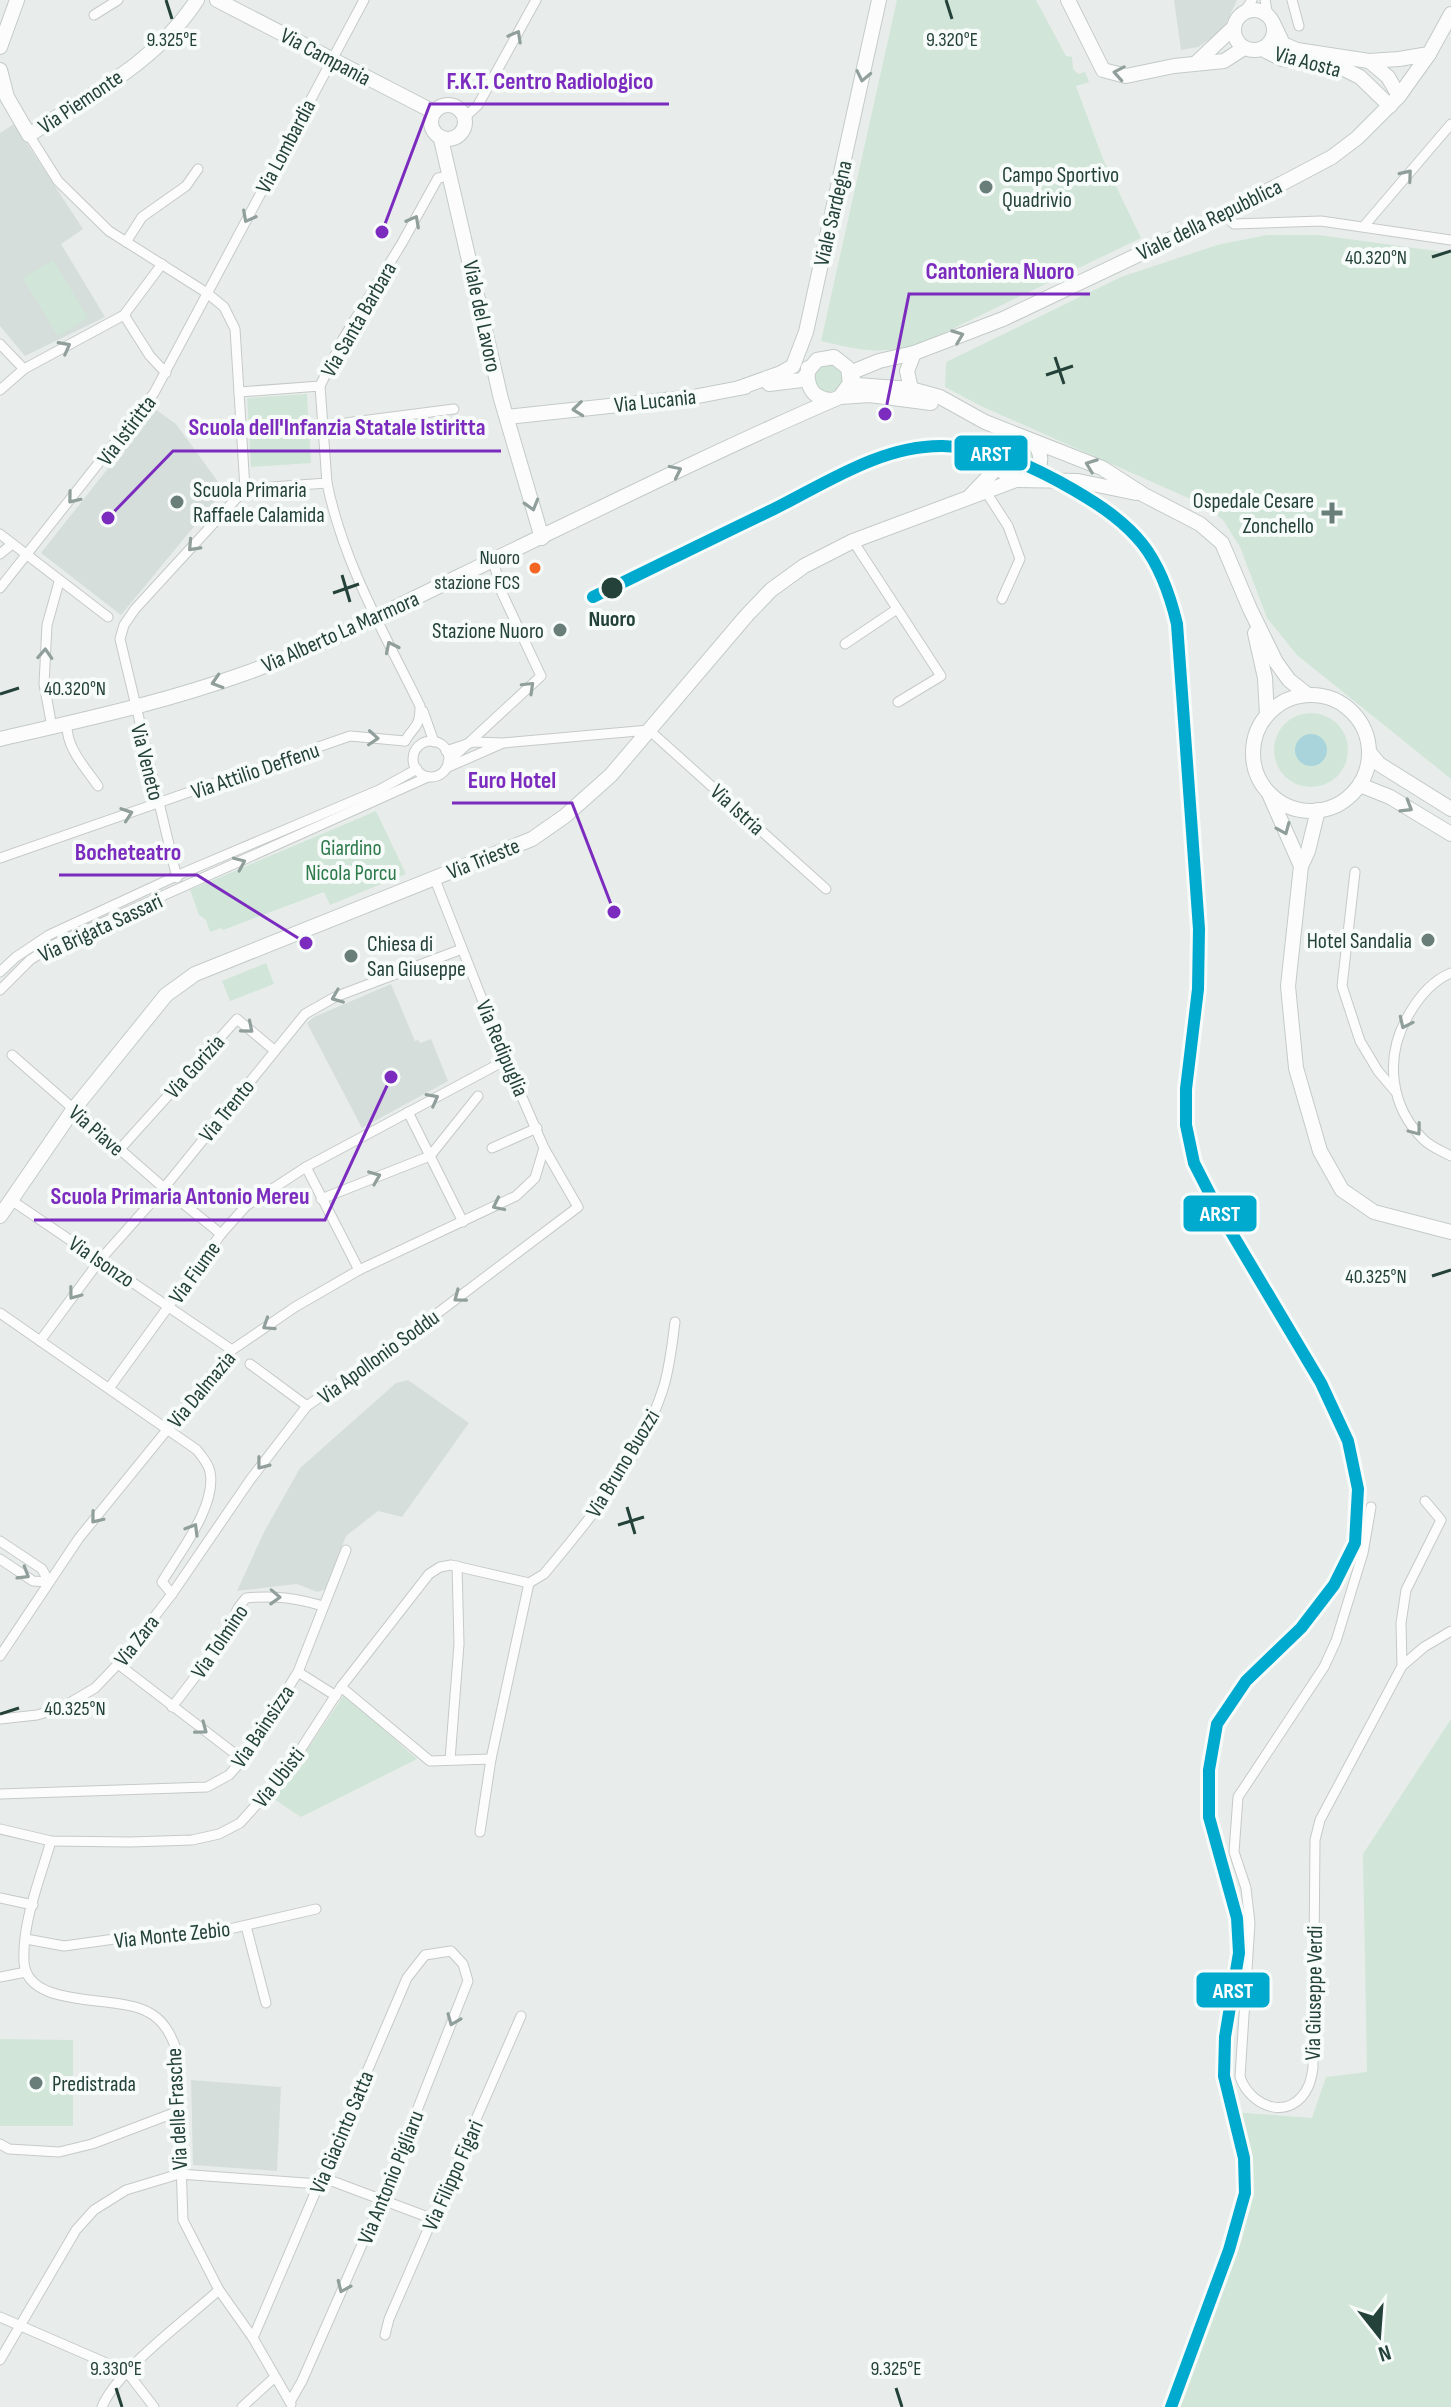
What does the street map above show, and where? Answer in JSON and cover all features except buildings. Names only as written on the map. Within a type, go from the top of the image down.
[{"type":"street","points":[[0,47],[6,18],[17,0]]},
{"type":"street","points":[[94,15],[118,0]]},
{"type":"street","name":"Via Piemonte","points":[[29,135],[147,57],[181,24],[197,0]]},
{"type":"street","name":"Via Campania","points":[[217,0],[434,112]]},
{"type":"street","name":"Via Lombardia","points":[[207,293],[364,0]]},
{"type":"street","points":[[464,118],[458,109],[448,105],[434,112],[431,127],[441,139],[452,139],[461,133],[464,118],[478,105],[536,0]]},
{"type":"street","name":"Viale Sardegna","points":[[739,388],[793,366],[806,332],[879,0]]},
{"type":"street","name":"Via Aosta","points":[[1068,0],[1103,70],[1126,76],[1224,61],[1244,48],[1262,49],[1282,59],[1338,66],[1394,101]]},
{"type":"street","points":[[1265,0],[1270,20]]},
{"type":"street","points":[[1293,1],[1299,26]]},
{"type":"street","name":"Via Aosta","points":[[1196,63],[1233,28],[1248,6],[1270,20],[1283,44],[1297,50],[1369,61],[1429,54]]},
{"type":"street","name":"Viale della Repubblica","points":[[850,375],[879,361],[914,353],[1003,319],[1224,214],[1332,157],[1357,138],[1394,101],[1429,54],[1451,14]]},
{"type":"street","name":"Via Aosta","points":[[1262,49],[1273,35],[1270,20]]},
{"type":"street","name":"Via Aosta","points":[[1233,28],[1236,40],[1244,48]]},
{"type":"street","name":"Via Aosta","points":[[1369,61],[1388,77],[1394,101]]},
{"type":"street","points":[[0,72],[7,97],[58,181],[109,231],[224,307],[235,329],[245,489],[327,483]]},
{"type":"street","points":[[1364,226],[1451,124]]},
{"type":"street","name":"Viale del Lavoro","points":[[441,139],[507,417],[542,538]]},
{"type":"street","points":[[126,242],[142,217],[186,186],[198,169]]},
{"type":"street","name":"Via Santa Barbara","points":[[320,386],[343,339],[402,243],[432,187],[438,178],[450,176]]},
{"type":"street","points":[[1224,214],[1234,224],[1321,221],[1451,240]]},
{"type":"street","points":[[0,390],[24,369],[124,315],[162,264]]},
{"type":"street","name":"Via Istiritta","points":[[0,588],[140,414],[166,373],[207,293]]},
{"type":"street","points":[[124,315],[150,356],[166,373]]},
{"type":"street","points":[[806,332],[808,385],[814,394],[823,399],[870,395],[940,397],[985,422],[1102,468],[1213,533],[1227,553],[1276,662],[1289,680],[1308,695]]},
{"type":"street","points":[[0,344],[24,369]]},
{"type":"street","points":[[913,395],[907,371],[914,353]]},
{"type":"street","points":[[806,375],[817,360],[830,357],[842,361],[857,385],[913,395]]},
{"type":"street","name":"Via Lucania","points":[[507,417],[693,397],[806,375]]},
{"type":"street","points":[[837,398],[847,391],[850,375]]},
{"type":"street","points":[[239,392],[320,386],[327,483],[339,530],[434,742],[446,751],[447,765]]},
{"type":"street","name":"Via Alberto La Marmora","points":[[0,739],[135,707],[245,674],[297,653],[542,538],[678,469],[837,398]]},
{"type":"street","points":[[322,426],[454,409]]},
{"type":"street","points":[[985,422],[996,435],[1000,470],[1021,480],[1078,481],[1144,495]]},
{"type":"street","points":[[1002,599],[1020,559],[1008,526],[978,494],[992,473],[999,453],[1010,439],[1029,441],[1040,453],[1040,464],[1035,473],[1021,480]]},
{"type":"street","name":"Via Trieste","points":[[0,1216],[73,1110],[166,995],[180,983],[195,974],[532,839],[593,794],[771,590],[804,566],[853,541],[1021,480]]},
{"type":"street","name":"Via Veneto","points":[[180,889],[120,639],[124,625],[135,609],[245,489]]},
{"type":"street","points":[[0,534],[108,617]]},
{"type":"street","points":[[853,541],[941,676],[898,702]]},
{"type":"street","points":[[0,554],[12,544]]},
{"type":"street","points":[[420,706],[420,718],[405,741],[417,769],[428,777],[438,775],[541,676],[502,593],[493,560]]},
{"type":"street","points":[[59,582],[47,625],[44,684],[59,725],[98,786]]},
{"type":"street","points":[[845,644],[897,609]]},
{"type":"street","points":[[1250,609],[1265,678],[1267,715]]},
{"type":"street","points":[[1268,792],[1291,807],[1318,810],[1342,802],[1360,785],[1370,753],[1364,727],[1356,716],[1335,700],[1308,695],[1293,698],[1279,704],[1267,715],[1254,740],[1255,768],[1301,866]]},
{"type":"street","points":[[446,751],[473,742],[503,743],[649,730]]},
{"type":"street","name":"Via Istria","points":[[649,730],[826,889]]},
{"type":"street","name":"Via Attilio Deffenu","points":[[0,858],[350,736],[405,741]]},
{"type":"street","points":[[413,756],[419,746],[434,742]]},
{"type":"street","points":[[447,765],[503,743]]},
{"type":"street","points":[[1370,753],[1391,773],[1451,809]]},
{"type":"street","name":"Via Brigata Sassari","points":[[0,972],[49,935],[177,876],[379,790],[417,769]]},
{"type":"street","name":"Via Brigata Sassari","points":[[0,990],[30,960],[55,944],[428,777]]},
{"type":"street","points":[[1360,785],[1390,797],[1451,834]]},
{"type":"street","points":[[1318,810],[1301,866],[1288,986],[1296,1068],[1320,1151],[1342,1190],[1374,1212],[1451,1232]]},
{"type":"street","points":[[1355,872],[1342,986],[1360,1041],[1378,1071],[1395,1091],[1410,1123],[1426,1142],[1451,1156]]},
{"type":"street","name":"Via Redipuglia","points":[[434,877],[544,1148]]},
{"type":"street","name":"Via Trento","points":[[40,1341],[100,1260],[164,1188],[305,1014],[321,1003],[462,949]]},
{"type":"street","name":"Via Brigata Sassari","points":[[0,960],[16,957]]},
{"type":"street","points":[[1395,1091],[1392,1068],[1395,1045],[1405,1022],[1420,995],[1451,973]]},
{"type":"street","name":"Via Gorizia","points":[[120,1149],[237,1019],[274,1050]]},
{"type":"street","name":"Via Piave","points":[[12,1055],[221,1234]]},
{"type":"street","name":"Via Fiume","points":[[110,1387],[221,1234],[246,1206],[306,1167],[506,1060]]},
{"type":"street","points":[[321,1199],[430,1156],[478,1096]]},
{"type":"street","points":[[408,1112],[463,1222]]},
{"type":"street","points":[[492,1148],[537,1128]]},
{"type":"street","name":"Via Dalmazia","points":[[0,1656],[79,1538],[232,1350],[295,1307],[359,1270],[516,1196],[535,1178],[544,1148]]},
{"type":"street","name":"Via Apollonio Soddu","points":[[172,1594],[250,1480],[307,1406],[398,1343],[578,1207],[544,1148]]},
{"type":"street","points":[[306,1167],[359,1270]]},
{"type":"street","name":"Via Isonzo","points":[[11,1200],[232,1350]]},
{"type":"street","points":[[0,1313],[110,1387],[166,1430]]},
{"type":"street","name":"Via Bruno Buozzi","points":[[529,1583],[544,1574],[589,1520],[647,1429],[663,1389],[675,1322]]},
{"type":"street","points":[[250,1364],[307,1406]]},
{"type":"street","name":"Via Zara","points":[[0,1719],[37,1715],[61,1708],[95,1688],[118,1664],[172,1594],[162,1582],[212,1493],[210,1469],[197,1450],[166,1430]]},
{"type":"street","points":[[1402,1666],[1401,1623],[1406,1590],[1441,1520],[1425,1501]]},
{"type":"street","name":"Via Giuseppe Verdi","points":[[1371,1507],[1363,1553],[1336,1641],[1324,1667],[1238,1797],[1234,1852],[1246,1888],[1250,1923],[1240,2077],[1246,2092],[1269,2107],[1279,2108],[1297,2101],[1308,2087],[1313,2068],[1315,1840],[1320,1820],[1402,1666],[1424,1647],[1451,1631]]},
{"type":"street","points":[[3,1543],[42,1569],[49,1582],[33,1581],[0,1557],[3,1543]]},
{"type":"street","name":"Via Bainsizza","points":[[0,1794],[207,1787],[229,1775],[245,1757],[298,1672],[346,1550]]},
{"type":"street","points":[[450,1760],[459,1644],[457,1566],[529,1583],[491,1759],[480,1832]]},
{"type":"street","name":"Via Ubisti","points":[[0,1829],[51,1841],[192,1840],[219,1834],[240,1823],[276,1784],[338,1691],[429,1574],[440,1567],[457,1566]]},
{"type":"street","name":"Via Tolmino","points":[[172,1707],[222,1642],[246,1598],[296,1598],[323,1606]]},
{"type":"street","points":[[118,1664],[234,1753],[245,1757]]},
{"type":"street","points":[[298,1672],[338,1691],[430,1761],[491,1759]]},
{"type":"street","points":[[0,1977],[26,1972],[26,1939],[51,1841]]},
{"type":"street","points":[[0,1898],[33,1905]]},
{"type":"street","name":"Via Monte Zebio","points":[[26,1939],[64,1946],[122,1938],[212,1933],[316,1909]]},
{"type":"street","points":[[246,1926],[266,2003]]},
{"type":"street","name":"Via Giacinto Satta","points":[[253,2338],[407,1978],[425,1955],[451,1951]]},
{"type":"street","name":"Via Antonio Pigliaru","points":[[291,2404],[382,2199],[468,1981],[463,1964],[451,1951]]},
{"type":"street","name":"Via delle Frasche","points":[[26,1972],[36,1986],[55,1995],[147,2011],[161,2021],[171,2035],[177,2051],[183,2220],[219,2290],[253,2338],[291,2404]]},
{"type":"street","name":"Via Filippo Figari","points":[[385,2335],[389,2319],[521,2016]]},
{"type":"street","points":[[0,2144],[9,2149],[59,2152],[92,2144],[179,2111]]},
{"type":"street","points":[[0,2360],[76,2230],[94,2210],[126,2190],[179,2174],[319,2184],[332,2181],[433,2219]]},
{"type":"street","points":[[102,2407],[110,2389],[127,2372],[219,2290]]},
{"type":"street","points":[[0,2317],[127,2372],[154,2407]]},
{"type":"street","points":[[242,2407],[275,2377]]},
{"type":"shaded area","points":[[1174,0],[1237,0],[1223,30],[1198,47],[1181,50]]},
{"type":"shaded area","points":[[14,124],[83,229],[61,244],[105,317],[25,356],[0,326],[0,133]]},
{"type":"shaded area","points":[[155,409],[176,424],[224,490],[121,615],[41,553]]},
{"type":"shaded area","points":[[391,984],[415,1041],[420,1043],[431,1039],[448,1081],[362,1128],[307,1023],[314,1017]]},
{"type":"shaded area","points":[[408,1380],[469,1423],[402,1517],[378,1511],[346,1536],[326,1589],[317,1592],[297,1584],[237,1591],[264,1532],[300,1468],[396,1383]]},
{"type":"shaded area","points":[[191,2080],[281,2087],[277,2171],[193,2165]]},
{"type":"green space","name":"Campo Sportivo Quadrivio","points":[[897,0],[1036,0],[1066,56],[1072,57],[1073,69],[1078,74],[1085,72],[1089,82],[1076,86],[1103,159],[1141,238],[923,343],[872,350],[821,341]]},
{"type":"green space","name":"Ospedale Cesare Zonchello","points":[[1267,235],[1319,235],[1451,253],[1451,779],[1297,655],[1267,618],[1240,547],[1223,520],[1204,505],[945,387],[946,362],[1121,277],[1217,245]]},
{"type":"green space","points":[[53,260],[88,318],[58,336],[23,278]]},
{"type":"green space","points":[[829,364],[839,368],[843,378],[839,388],[829,392],[819,388],[815,378],[819,368]]},
{"type":"green space","points":[[307,394],[311,463],[251,467],[247,398]]},
{"type":"green space","points":[[1020,444],[1026,445],[1034,453],[1034,465],[1026,473],[1020,474],[1014,473],[1006,465],[1005,459],[1006,453],[1014,445]]},
{"type":"green space","points":[[1311,713],[1325,716],[1337,724],[1345,736],[1348,750],[1345,764],[1337,776],[1325,784],[1311,787],[1297,784],[1285,776],[1277,764],[1274,750],[1277,736],[1285,724],[1297,716]]},
{"type":"green space","name":"Giardino Nicola Porcu","points":[[376,811],[406,874],[330,905],[324,892],[223,930],[210,932],[206,920],[199,915],[190,890]]},
{"type":"green space","points":[[266,963],[274,984],[230,1001],[222,981]]},
{"type":"green space","points":[[344,1695],[417,1759],[301,1817],[274,1799]]},
{"type":"green space","points":[[1451,1719],[1451,2407],[1178,2407],[1242,2239],[1252,2186],[1245,2145],[1233,2112],[1312,2118],[1326,2077],[1367,2072],[1363,1854]]},
{"type":"green space","name":"Predistrada","points":[[0,2039],[73,2040],[73,2126],[0,2126]]},
{"type":"water","points":[[1311,734],[1322,739],[1327,750],[1322,761],[1311,766],[1300,761],[1295,750],[1300,739]]},
{"type":"transit line","name":"ARST","points":[[593,597],[855,467],[898,452],[943,446],[978,450],[1011,459],[1096,503],[1129,529],[1142,544],[1153,560],[1170,599],[1177,624],[1199,929],[1198,989],[1186,1089],[1186,1125],[1194,1163],[1218,1210],[1321,1383],[1348,1441],[1358,1489],[1355,1543],[1334,1585],[1301,1628],[1246,1681],[1217,1724],[1209,1770],[1209,1817],[1237,1918],[1239,1953],[1225,2037],[1224,2076],[1244,2158],[1245,2193],[1229,2250],[1171,2407]]},
{"type":"place","name":"Campo Sportivo Quadrivio","points":[[986,187]]},
{"type":"place","name":"F.K.T. Centro Radiologico","points":[[382,232]]},
{"type":"place","name":"Cantoniera Nuoro","points":[[885,414]]},
{"type":"place","name":"Scuola Primaria Raffaele Calamida","points":[[177,502]]},
{"type":"place","name":"Ospedale Cesare Zonchello","points":[[1332,513]]},
{"type":"place","name":"Scuola dell'Infanzia Statale Istiritta","points":[[108,518]]},
{"type":"place","name":"Nuoro stazione FCS","points":[[535,568]]},
{"type":"place","name":"Nuoro","points":[[612,588]]},
{"type":"place","name":"Stazione Nuoro","points":[[560,630]]},
{"type":"place","name":"Euro Hotel","points":[[614,912]]},
{"type":"place","name":"Hotel Sandalia","points":[[1428,940]]},
{"type":"place","name":"Bocheteatro","points":[[306,943]]},
{"type":"place","name":"Chiesa di San Giuseppe","points":[[351,956]]},
{"type":"place","name":"Scuola Primaria Antonio Mereu","points":[[391,1077]]},
{"type":"place","name":"Predistrada","points":[[36,2083]]}]
